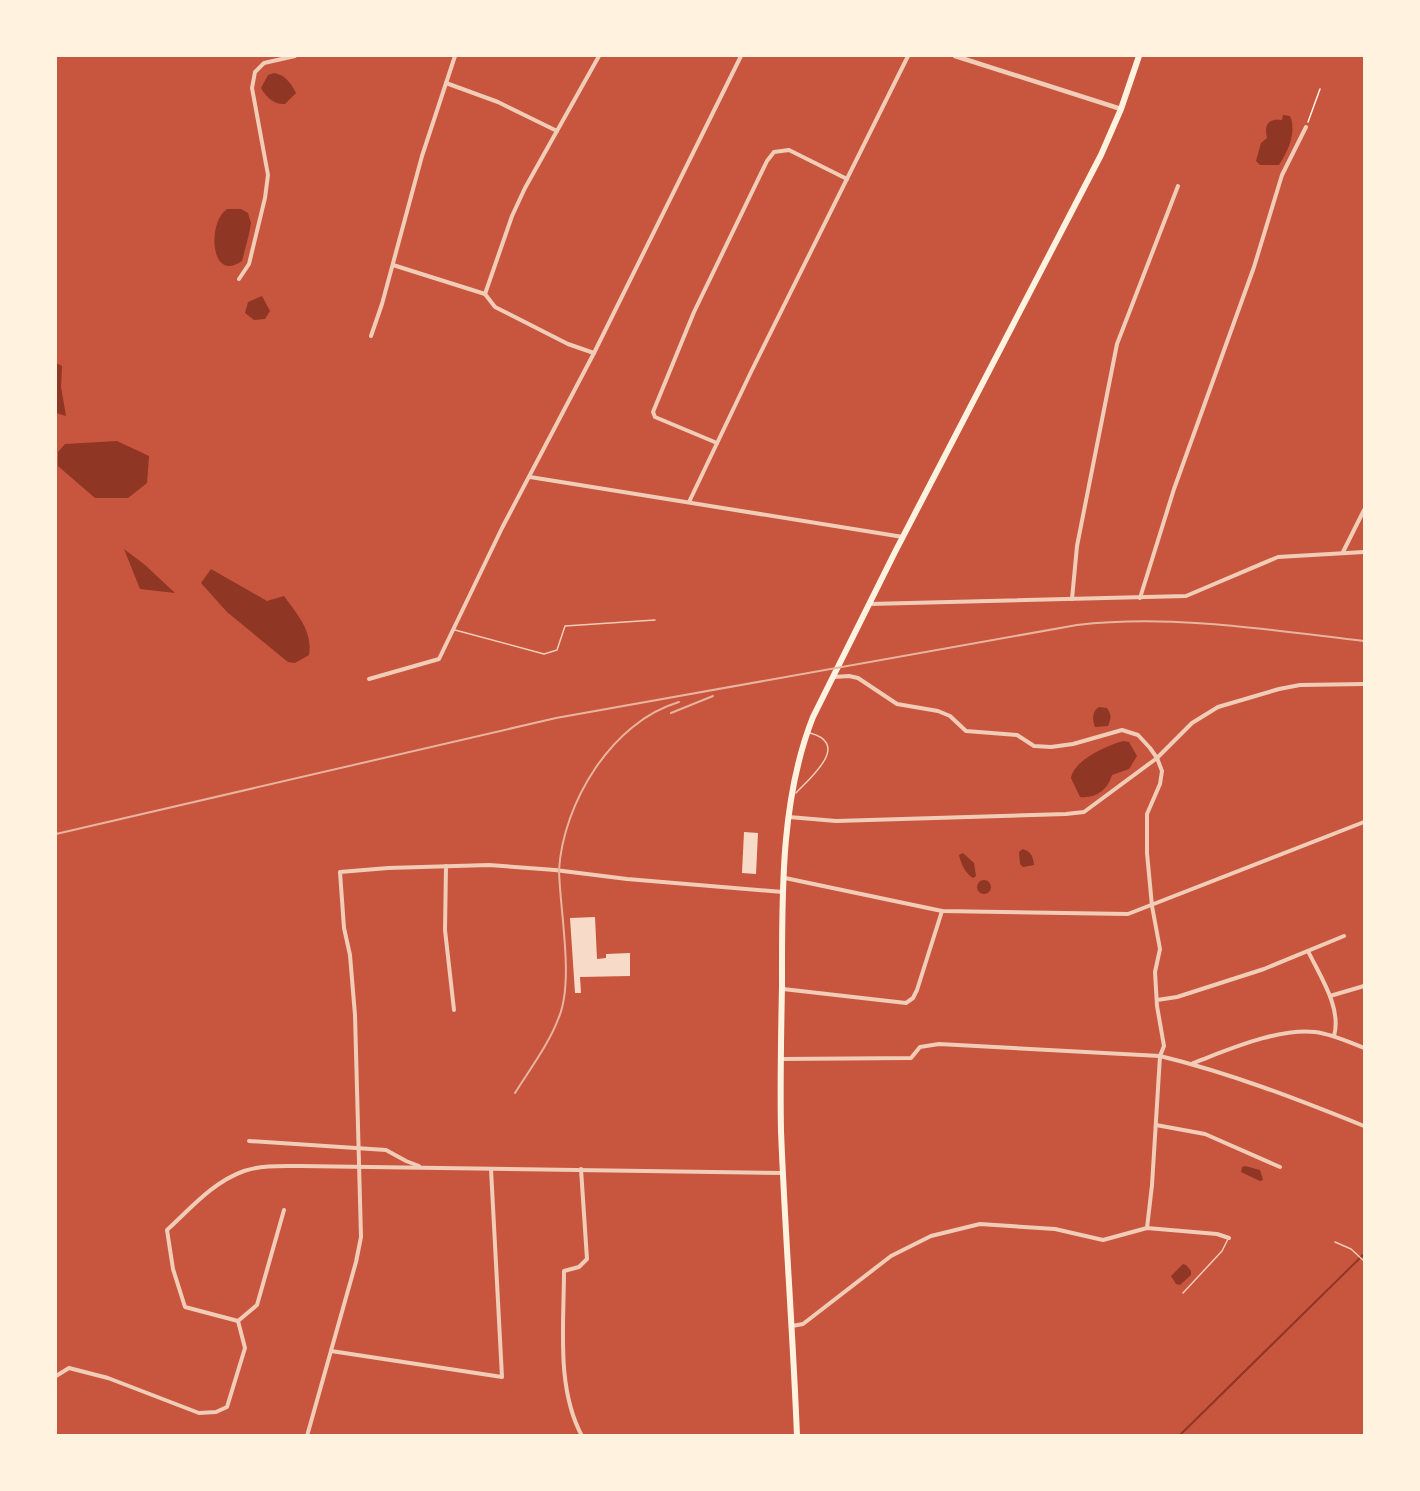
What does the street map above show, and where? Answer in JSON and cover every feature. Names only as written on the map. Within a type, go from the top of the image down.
[{"type":"highway","points":[[797,1436],[783,1173],[781,1059],[784,892],[795,770],[807,732],[903,537],[1101,154],[1121,109],[1139,56]]},
{"type":"street","points":[[239,279],[249,264],[268,175],[252,88],[255,72],[264,63],[295,56]]},
{"type":"street","points":[[371,336],[393,265],[422,156],[455,56]]},
{"type":"street","points":[[485,294],[512,216],[525,188],[599,56]]},
{"type":"street","points":[[369,679],[439,659],[502,528],[594,353],[741,56]]},
{"type":"street","points":[[689,502],[908,56]]},
{"type":"street","points":[[955,56],[1121,109]]},
{"type":"street","points":[[446,83],[498,102],[557,131]]},
{"type":"street","points":[[1140,598],[1174,489],[1254,267],[1282,175],[1306,127]]},
{"type":"street","points":[[717,443],[656,417],[653,412],[694,312],[767,161],[774,152],[789,150],[847,179]]},
{"type":"street","points":[[1072,599],[1077,546],[1117,344],[1178,186]]},
{"type":"street","points":[[393,265],[485,294],[495,307],[568,344],[594,353]]},
{"type":"street","points":[[530,477],[903,537]]},
{"type":"street","points":[[1343,553],[1365,510]]},
{"type":"street","points":[[870,604],[1186,596],[1278,557],[1365,552]]},
{"type":"street","points":[[834,677],[858,678],[897,704],[951,716],[966,731],[1017,735],[1034,746],[1051,747],[1073,744],[1122,730],[1138,735],[1157,758],[1162,771],[1160,784],[1147,814],[1147,852],[1152,906],[1160,949],[1155,972],[1164,1046],[1160,1056],[1147,1228]]},
{"type":"street","points":[[789,817],[836,821],[1084,812],[1157,758],[1192,723],[1218,707],[1300,685],[1365,684]]},
{"type":"street","points":[[785,878],[942,911],[1128,914],[1365,822]]},
{"type":"street","points":[[308,1436],[361,1237],[355,1015],[350,955],[344,928],[340,872],[489,865],[784,892]]},
{"type":"street","points":[[446,866],[445,930],[454,1010]]},
{"type":"street","points":[[782,989],[906,1003],[913,998],[917,990],[942,911]]},
{"type":"street","points":[[1157,1000],[1177,997],[1264,969],[1344,936]]},
{"type":"street","points":[[1308,951],[1330,996],[1335,1020],[1334,1036]]},
{"type":"street","points":[[1330,996],[1365,986]]},
{"type":"street","points":[[1191,1064],[1277,1035],[1315,1032],[1334,1036],[1365,1048]]},
{"type":"street","points":[[781,1059],[911,1058],[920,1047],[939,1044],[1160,1056],[1275,1090],[1365,1126]]},
{"type":"street","points":[[1156,1125],[1205,1134],[1280,1167]]},
{"type":"street","points":[[249,1141],[386,1150],[406,1161],[426,1168]]},
{"type":"street","points":[[238,1321],[185,1307],[173,1269],[168,1230],[218,1184],[245,1171],[271,1166],[783,1173]]},
{"type":"street","points":[[331,1351],[502,1377],[491,1169]]},
{"type":"street","points":[[581,1170],[587,1259],[579,1267],[564,1271],[565,1382],[570,1407],[582,1436]]},
{"type":"street","points":[[238,1321],[257,1305],[284,1210]]},
{"type":"street","points":[[792,1326],[803,1324],[891,1256],[930,1236],[980,1224],[1055,1229],[1103,1240],[1147,1228],[1217,1234],[1229,1239]]},
{"type":"street","points":[[56,1376],[69,1368],[108,1378],[199,1413],[216,1412],[227,1407],[245,1348],[238,1321]]},
{"type":"lane","points":[[454,630],[544,654],[557,650],[565,626],[655,620]]},
{"type":"lane","points":[[791,798],[821,767],[829,752],[828,744],[824,740],[807,732]]},
{"type":"lane","points":[[1183,1293],[1222,1251],[1229,1239]]},
{"type":"lane","points":[[1335,1242],[1352,1249],[1365,1261]]},
{"type":"path","points":[[1306,127],[1320,89]]},
{"type":"shaded area","points":[[274,73],[287,80],[296,93],[285,104],[271,100],[261,88],[268,75]]},
{"type":"shaded area","points":[[1283,115],[1290,116],[1292,122],[1292,135],[1286,154],[1279,165],[1260,165],[1256,161],[1261,143],[1267,138],[1268,123],[1273,120],[1282,120]]},
{"type":"shaded area","points":[[227,209],[241,209],[248,213],[251,223],[242,261],[231,266],[223,264],[215,248],[216,226]]},
{"type":"shaded area","points":[[262,296],[270,311],[265,319],[254,320],[245,313],[248,302]]},
{"type":"shaded area","points":[[56,363],[62,366],[61,387],[66,416],[56,413]]},
{"type":"shaded area","points":[[117,441],[149,456],[147,483],[128,498],[95,498],[58,466],[58,452],[65,444]]},
{"type":"shaded area","points":[[124,549],[145,565],[175,593],[140,589]]},
{"type":"shaded area","points":[[211,569],[267,601],[284,596],[299,616],[309,638],[309,655],[295,663],[288,662],[227,612],[201,583]]},
{"type":"shaded area","points":[[1099,707],[1107,708],[1110,713],[1108,726],[1095,727],[1093,716]]},
{"type":"shaded area","points":[[1123,741],[1129,742],[1137,756],[1129,769],[1112,775],[1104,789],[1096,795],[1080,797],[1071,778],[1073,771],[1084,760],[1100,750]]},
{"type":"shaded area","points":[[1023,849],[1031,855],[1034,865],[1023,867],[1020,864],[1019,852]]},
{"type":"shaded area","points":[[963,853],[974,863],[976,876],[973,878],[961,862],[959,855]]},
{"type":"shaded area","points":[[984,880],[989,882],[991,887],[989,892],[984,894],[979,892],[977,887],[979,882]]},
{"type":"shaded area","points":[[1242,1167],[1260,1170],[1263,1180],[1260,1181],[1241,1172]]},
{"type":"shaded area","points":[[1183,1264],[1191,1271],[1191,1275],[1180,1285],[1176,1284],[1171,1276]]},
{"type":"building","points":[[744,832],[758,833],[756,874],[742,873]]},
{"type":"building","points":[[595,917],[597,959],[606,958],[606,954],[630,953],[630,976],[580,977],[581,993],[575,993],[570,918]]},
{"type":"waterway","points":[[1179,1436],[1364,1254]]},
{"type":"railway","points":[[56,834],[556,718],[1077,625],[1113,622],[1185,622],[1364,641]]},
{"type":"railway","points":[[671,713],[713,696]]},
{"type":"railway","points":[[515,1093],[550,1037],[563,1002],[566,965],[559,870],[570,819],[581,793],[595,769],[612,747],[632,727],[654,712],[679,702]]}]
